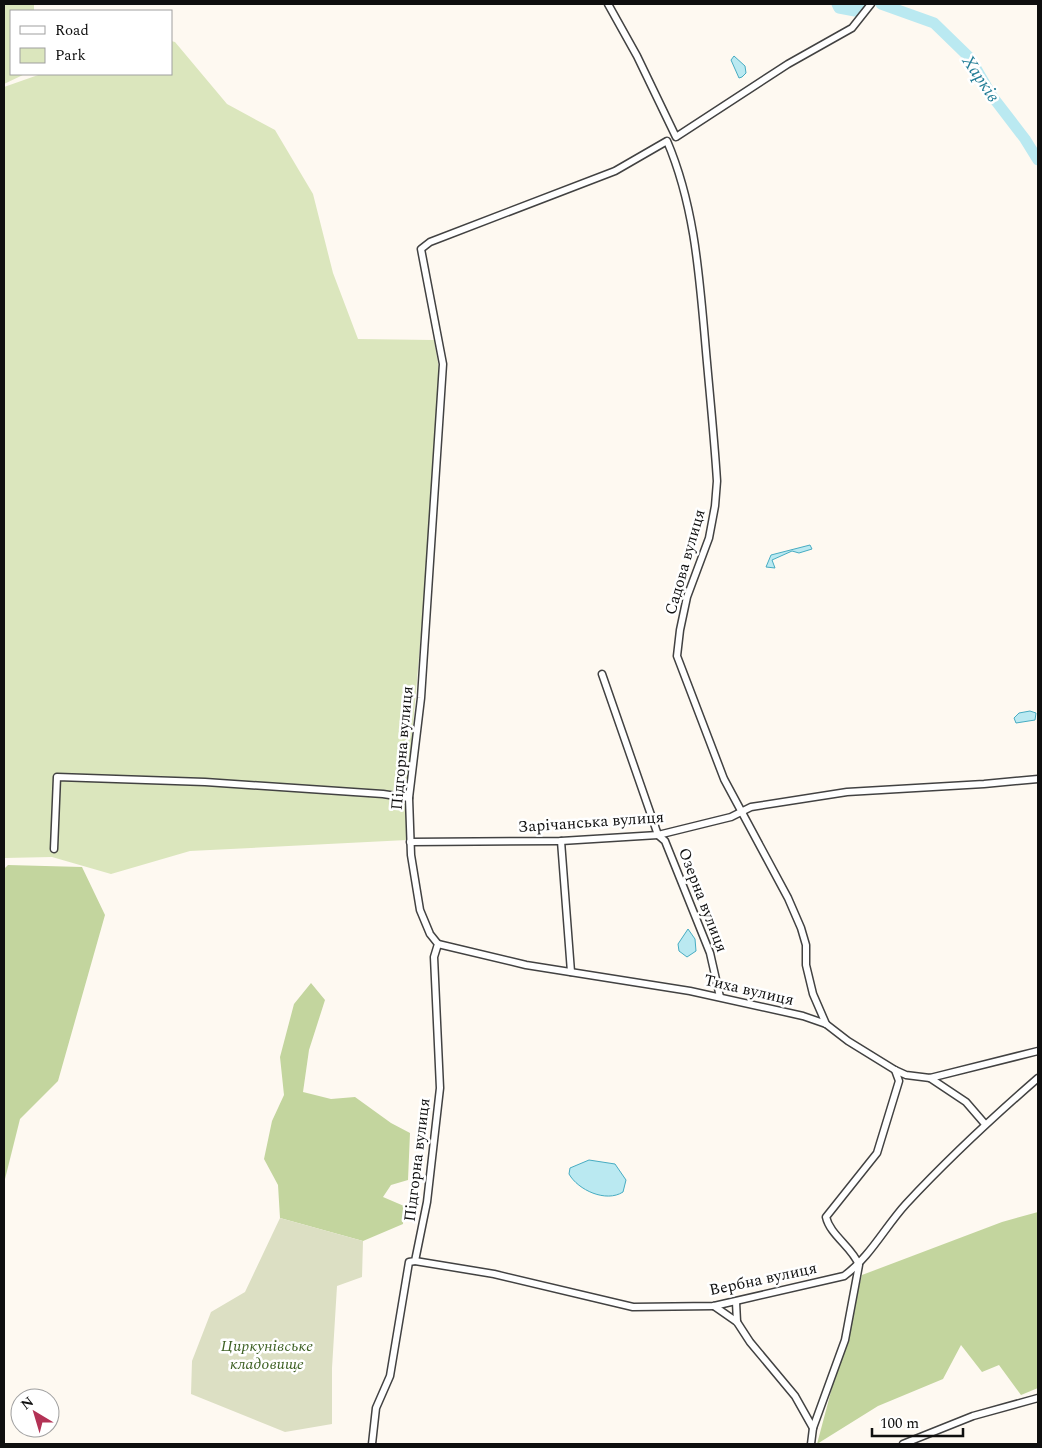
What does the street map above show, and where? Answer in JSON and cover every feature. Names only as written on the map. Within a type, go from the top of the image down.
[{"type":"street","points":[[608,4],[641,62],[676,137],[707,119],[788,64],[852,28],[869,6]]},
{"type":"street","name":"Підгорна вулиця","points":[[372,1444],[376,1408],[390,1376],[409,1262],[415,1260],[427,1202],[440,1088],[434,957],[438,944],[430,934],[420,910],[410,842],[409,798],[421,698],[443,364],[421,249],[430,242],[615,171],[667,141]]},
{"type":"street","name":"Садова вулиця","points":[[667,141],[683,182],[691,218],[702,310],[717,481],[713,522],[683,613],[677,656],[720,770],[740,812],[788,898],[801,928],[806,945],[809,979],[817,1007],[826,1024]]},
{"type":"street","name":"Озерна вулиця","points":[[602,674],[658,835],[665,841],[710,953],[720,997]]},
{"type":"street","points":[[54,849],[57,777],[205,782],[383,794],[409,798]]},
{"type":"street","name":"Зарічанська вулиця","points":[[410,842],[561,841],[658,835],[731,817],[762,805],[867,789],[984,784],[1038,779]]},
{"type":"street","points":[[561,841],[571,972]]},
{"type":"street","name":"Тиха вулиця","points":[[438,944],[526,965],[720,997],[803,1016],[826,1024],[848,1041],[894,1070],[906,1075],[930,1078],[1038,1051]]},
{"type":"street","points":[[803,1016],[808,1015],[817,1007]]},
{"type":"street","points":[[811,1444],[813,1428],[845,1340],[859,1265],[855,1254],[835,1232],[826,1218],[877,1152],[899,1081],[894,1070]]},
{"type":"street","points":[[930,1078],[966,1102],[985,1124]]},
{"type":"street","name":"Вербна вулиця","points":[[415,1260],[494,1274],[633,1307],[714,1306],[844,1276],[859,1265],[905,1205],[985,1124],[1038,1078]]},
{"type":"street","points":[[736,1302],[737,1322]]},
{"type":"street","points":[[714,1306],[737,1322],[750,1342],[795,1396],[813,1428]]},
{"type":"street","points":[[903,1444],[973,1416],[1038,1398]]},
{"type":"green space","points":[[4,4],[34,4],[34,10],[10,10],[10,75],[23,75],[4,84]]},
{"type":"green space","points":[[172,41],[175,42],[227,104],[275,130],[313,194],[333,273],[358,339],[434,340],[440,374],[428,553],[407,796],[407,840],[190,851],[111,874],[52,857],[4,858],[4,87],[38,75],[172,75]]},
{"type":"green space","points":[[8,865],[82,867],[105,915],[58,1081],[20,1119],[4,1183],[4,869]]},
{"type":"green space","points":[[311,983],[325,1000],[309,1050],[303,1092],[331,1099],[355,1097],[391,1123],[410,1133],[408,1180],[391,1185],[383,1197],[404,1206],[403,1224],[363,1241],[280,1218],[278,1185],[264,1159],[272,1121],[284,1095],[280,1057],[294,1004]]},
{"type":"green space","points":[[1038,1212],[1038,1388],[1021,1395],[999,1365],[982,1372],[961,1345],[943,1379],[878,1406],[817,1444],[862,1275],[1002,1222]]},
{"type":"green space","name":"Циркунівське кладовище","points":[[280,1218],[363,1241],[362,1277],[337,1286],[332,1368],[332,1424],[285,1432],[191,1394],[192,1361],[211,1312],[245,1292]]},
{"type":"water","points":[[734,56],[745,66],[746,73],[739,78],[731,60]]},
{"type":"water","points":[[810,545],[812,549],[799,553],[792,551],[772,560],[775,568],[766,567],[771,555]]},
{"type":"water","points":[[1030,711],[1036,713],[1035,720],[1016,723],[1014,718],[1019,713]]},
{"type":"water","points":[[688,929],[695,939],[696,951],[687,957],[679,951],[678,944]]},
{"type":"water","points":[[589,1160],[615,1164],[626,1180],[623,1192],[609,1196],[601,1195],[586,1190],[573,1180],[569,1174],[570,1168]]},
{"type":"waterway","name":"Харків","points":[[837,4],[839,8],[855,11],[869,4]]},
{"type":"waterway","name":"Харків","points":[[881,4],[934,23],[970,58],[992,96],[1025,139],[1038,160]]}]
